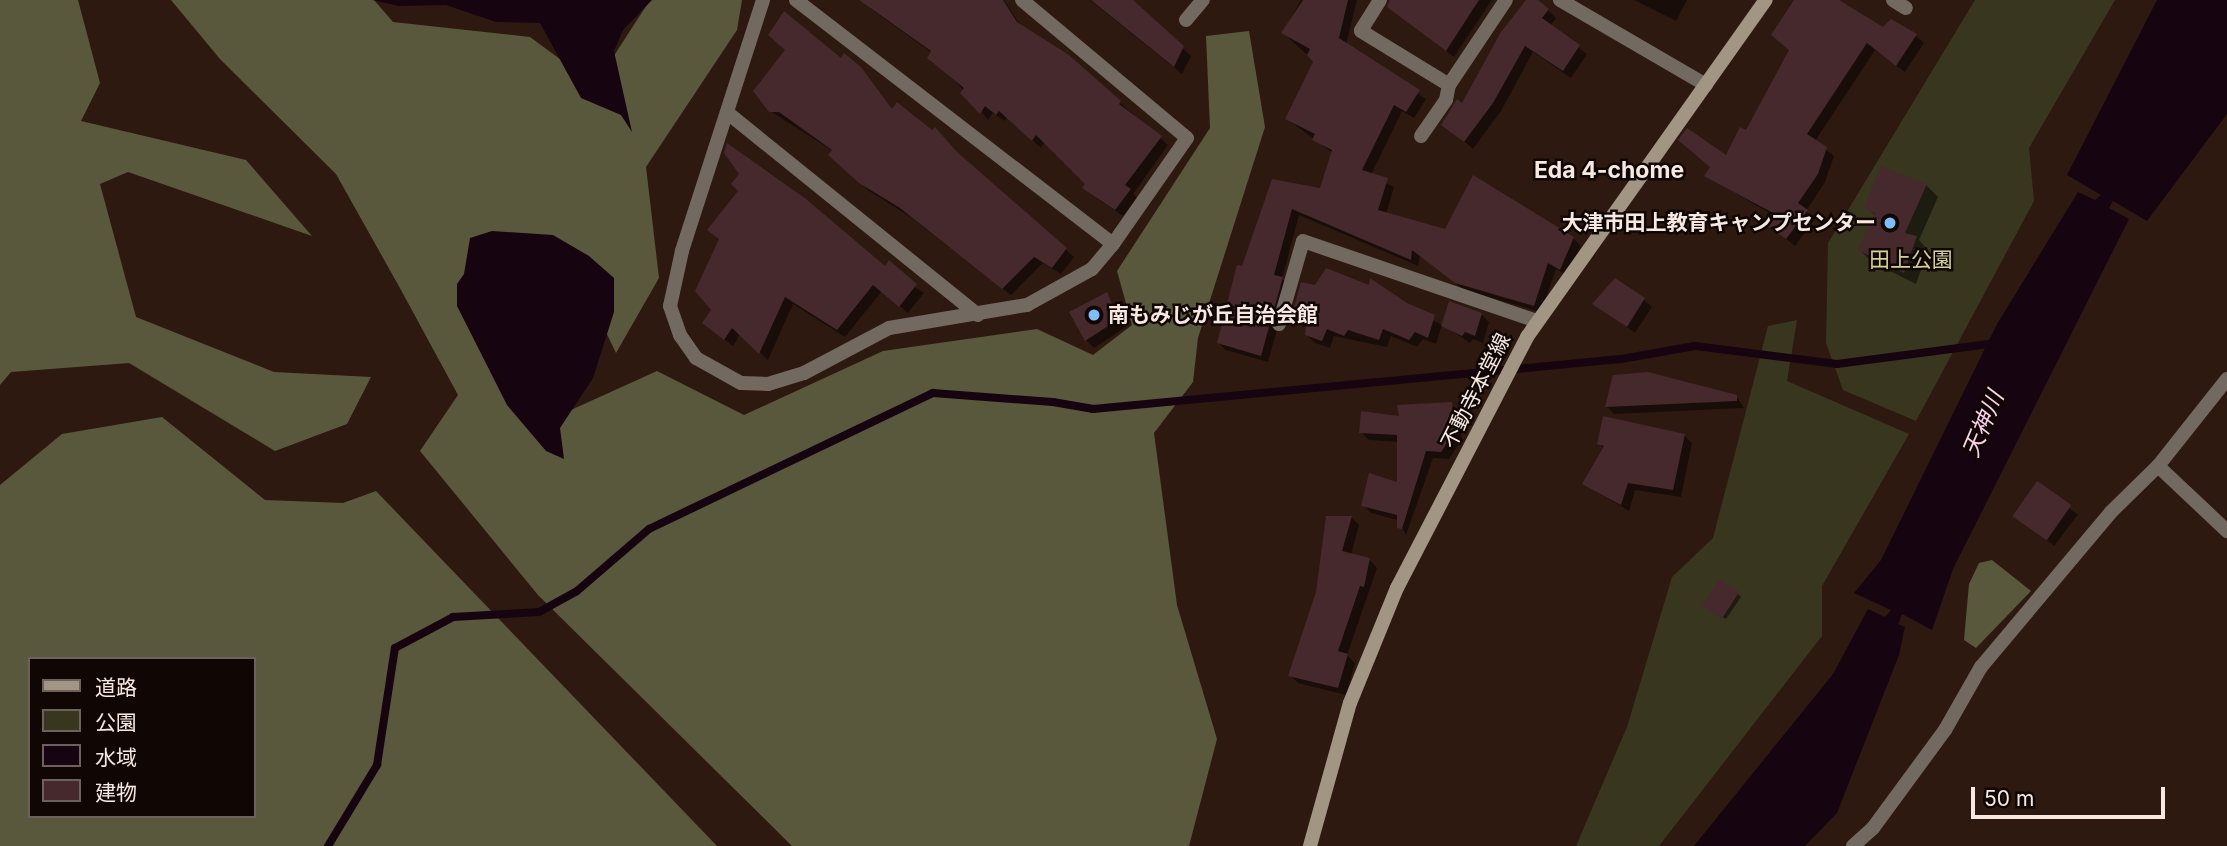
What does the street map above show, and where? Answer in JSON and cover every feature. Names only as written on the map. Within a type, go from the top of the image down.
[{"type":"main road","name":"不動寺本堂線","points":[[1310,846],[1349,704],[1397,588],[1536,321],[1766,0]]},
{"type":"street","points":[[763,0],[729,114],[682,251],[670,306],[680,335],[696,358],[741,383],[768,384],[804,373],[890,328],[1027,305],[1092,269],[1113,244],[1186,138],[1022,0]]},
{"type":"street","points":[[796,0],[1113,244]]},
{"type":"street","points":[[1186,20],[1203,0]]},
{"type":"street","points":[[1380,0],[1361,31],[1449,85]]},
{"type":"street","points":[[1421,136],[1446,100],[1449,85],[1506,0]]},
{"type":"street","points":[[1560,0],[1706,85]]},
{"type":"street","points":[[729,114],[978,315]]},
{"type":"street","points":[[1279,324],[1303,241],[1536,321]]},
{"type":"street","points":[[1853,846],[1873,828],[1945,730],[1981,667],[2111,512],[2158,466],[2227,379]]},
{"type":"street","points":[[2158,466],[2227,531]]},
{"type":"green space","name":"田上公園","points":[[1975,0],[2115,0],[2029,148],[2034,201],[1916,421],[1843,390],[1826,343],[1828,243]]},
{"type":"green space","points":[[1797,320],[1787,381],[1909,434],[1822,586],[1822,636],[1659,846],[1576,846],[1627,727],[1672,577],[1713,538],[1768,326]]},
{"type":"shaded area","points":[[0,0],[78,0],[100,83],[81,121],[246,160],[312,236],[128,172],[100,184],[136,317],[274,372],[371,377],[347,424],[275,451],[129,363],[11,372],[0,385]]},
{"type":"shaded area","points":[[171,0],[374,0],[393,22],[530,37],[595,85],[650,0],[742,0],[737,30],[646,167],[659,278],[616,353],[582,282],[540,424],[657,371],[744,415],[883,351],[1037,329],[1093,355],[1132,325],[1117,271],[1210,128],[1206,36],[1249,31],[1265,127],[1198,338],[1193,382],[1154,433],[1177,605],[1217,739],[1189,846],[792,846],[538,595],[420,451],[458,395],[401,290],[336,174],[220,59]]},
{"type":"shaded area","points":[[162,417],[265,500],[343,503],[376,491],[717,846],[0,846],[0,485],[62,434]]},
{"type":"shaded area","points":[[1992,560],[2031,591],[1976,648],[1964,640],[1969,584],[1979,563]]},
{"type":"water","points":[[372,0],[652,0],[623,30],[614,51],[632,132],[621,115],[581,98],[540,23],[496,22],[446,5],[399,6]]},
{"type":"water","name":"天神川","points":[[2157,0],[2227,0],[2227,114],[2147,221],[2113,201],[2109,208],[2129,219],[1953,569],[1932,630],[1902,614],[1898,624],[1905,627],[1899,655],[1837,813],[1805,846],[1694,846],[1833,674],[1868,609],[1885,617],[1891,610],[1854,593],[1881,560],[1997,324],[2078,192],[2095,200],[2101,195],[2067,175]]},
{"type":"water","points":[[492,231],[553,235],[589,256],[614,278],[614,312],[593,378],[560,428],[564,459],[546,451],[507,405],[457,306],[457,284],[464,274],[470,238]]},
{"type":"building","points":[[859,0],[1003,0],[1017,22],[1069,55],[1121,101],[1119,104],[1162,136],[1125,185],[1131,189],[1115,210],[1082,188],[1085,184],[1036,135],[1032,141],[999,111],[996,115],[985,106],[980,114],[960,93],[964,88],[927,58],[931,51]]},
{"type":"building","points":[[1091,0],[1133,0],[1184,46],[1174,67]]},
{"type":"building","points":[[1303,0],[1348,0],[1339,38],[1420,90],[1406,112],[1394,105],[1362,170],[1388,178],[1378,210],[1445,229],[1473,175],[1574,237],[1560,270],[1548,263],[1534,306],[1455,283],[1412,250],[1411,260],[1292,209],[1274,275],[1283,277],[1261,356],[1217,343],[1237,265],[1242,266],[1272,179],[1320,188],[1332,150],[1312,140],[1315,134],[1285,119],[1313,62],[1307,55],[1310,49],[1281,33]]},
{"type":"building","points":[[1390,0],[1479,0],[1446,51],[1387,7]]},
{"type":"building","points":[[1526,0],[1538,0],[1549,9],[1542,18],[1580,45],[1563,71],[1525,46],[1493,103],[1464,142],[1441,125],[1457,99],[1462,103],[1501,32]]},
{"type":"building","points":[[1794,0],[1839,0],[1883,27],[1891,19],[1917,34],[1896,66],[1867,43],[1807,134],[1827,147],[1818,174],[1798,203],[1808,210],[1786,239],[1763,223],[1773,213],[1704,176],[1710,167],[1678,140],[1687,128],[1726,155],[1740,127],[1746,130],[1789,50],[1771,35]]},
{"type":"building","points":[[784,11],[841,58],[844,53],[861,67],[892,109],[897,102],[932,130],[935,127],[957,152],[1067,248],[1052,268],[1034,257],[1002,289],[900,208],[859,183],[828,155],[832,150],[779,112],[769,112],[753,91],[785,50],[768,35]]},
{"type":"building","points":[[727,143],[806,199],[885,266],[889,260],[917,284],[899,307],[873,285],[837,330],[785,297],[759,354],[732,328],[724,340],[702,323],[711,310],[695,291],[719,239],[707,230],[738,191],[731,184],[739,174],[724,153]]},
{"type":"building","name":"大津市田上教育キャンプセンター","points":[[1881,166],[1927,184],[1905,233],[1917,236],[1904,273],[1858,250],[1875,214],[1864,207]]},
{"type":"building","points":[[1326,268],[1369,285],[1370,278],[1407,303],[1435,315],[1428,338],[1415,332],[1409,340],[1383,329],[1379,340],[1348,330],[1344,336],[1327,329],[1322,341],[1305,335],[1306,324],[1291,318],[1301,282],[1315,285]]},
{"type":"building","points":[[1615,278],[1645,298],[1627,327],[1592,304]]},
{"type":"building","name":"南もみじが丘自治会館","points":[[1107,292],[1119,319],[1085,341],[1069,312]]},
{"type":"building","points":[[1449,301],[1482,313],[1475,336],[1465,332],[1462,336],[1441,326]]},
{"type":"building","points":[[1648,372],[1737,395],[1737,401],[1605,407],[1613,375]]},
{"type":"building","points":[[1452,402],[1455,431],[1441,452],[1426,451],[1402,529],[1397,528],[1397,515],[1361,506],[1369,473],[1397,482],[1397,435],[1359,433],[1361,411],[1399,416],[1397,405]]},
{"type":"building","points":[[1603,416],[1685,434],[1673,490],[1628,483],[1621,505],[1582,484],[1604,446],[1597,444]]},
{"type":"building","points":[[2037,481],[2071,505],[2047,540],[2012,516]]},
{"type":"building","points":[[1326,516],[1352,516],[1342,551],[1370,558],[1364,587],[1360,586],[1338,651],[1348,654],[1338,688],[1288,676],[1316,592]]},
{"type":"building","points":[[1719,579],[1739,592],[1722,619],[1702,606]]},
{"type":"waterway","points":[[328,846],[377,765],[395,648],[453,617],[539,612],[577,591],[649,529],[933,393],[1053,402],[1093,409],[1621,359],[1695,346],[1837,364],[1997,343]]},
{"type":"place","name":"大津市田上教育キャンプセンター","points":[[1890,223]]},
{"type":"place","name":"南もみじが丘自治会館","points":[[1094,315]]},
{"type":"district","name":"Eda 4-chome","points":[[1609,170]]}]
